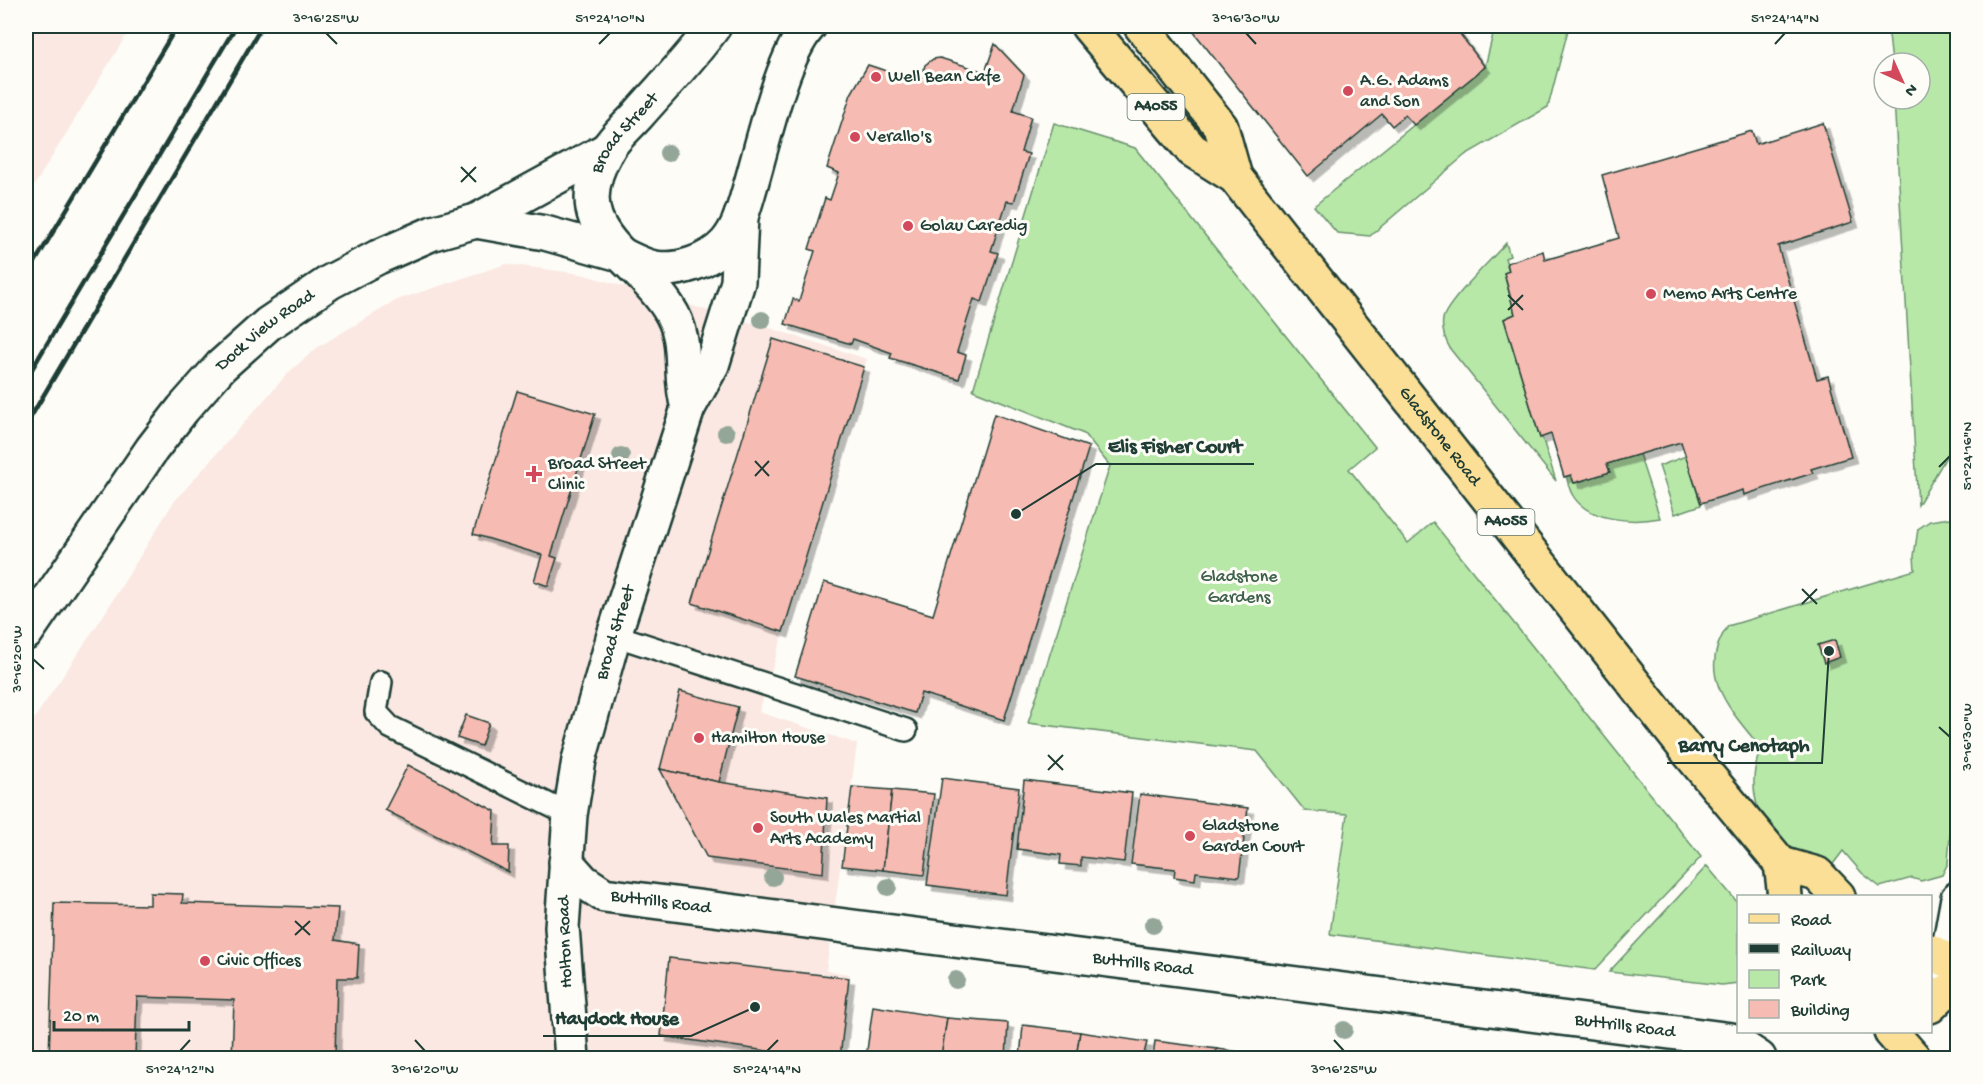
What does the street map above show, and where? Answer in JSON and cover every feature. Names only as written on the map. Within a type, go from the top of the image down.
[{"type":"main road","name":"Gladstone Road","points":[[1088,26],[1192,150],[1235,177],[1689,753],[1781,864]]},
{"type":"main road","name":"Gladstone Road","points":[[1141,26],[1221,127],[1235,177]]},
{"type":"main road","points":[[1785,895],[1781,864],[1817,874],[1836,895]]},
{"type":"main road","points":[[1892,1033],[1914,1049]]},
{"type":"street","name":"Broad Street","points":[[688,408],[682,386],[684,343],[668,307],[620,254],[595,221],[592,201],[594,180],[608,149],[714,26]]},
{"type":"street","name":"Broad Street","points":[[620,254],[654,268],[675,268],[711,255],[726,243],[741,216],[789,62],[800,36],[809,26]]},
{"type":"street","name":"Dock View Road","points":[[26,633],[152,449],[183,409],[221,366],[268,324],[330,282],[378,257],[433,233],[476,221],[608,149]]},
{"type":"street","name":"Broad Street","points":[[566,862],[570,815],[590,712],[688,408],[712,365],[738,282],[741,216]]},
{"type":"street","points":[[476,221],[545,233],[620,254]]},
{"type":"street","name":"Buttrills Road","points":[[566,862],[583,881],[604,895],[1736,1036],[1759,1059]]},
{"type":"street","name":"Holton Road","points":[[566,862],[562,927],[572,1059]]},
{"type":"street","points":[[1944,977],[1958,898]]},
{"type":"lane","points":[[614,634],[906,730]]},
{"type":"lane","points":[[381,682],[376,712],[390,727],[570,815]]},
{"type":"shaded area","points":[[26,26],[132,26],[26,199]]},
{"type":"shaded area","points":[[506,264],[581,274],[776,330],[867,359],[759,712],[857,744],[826,971],[850,974],[840,1058],[26,1058],[26,731],[103,616],[173,503],[289,372],[318,347],[397,300]]},
{"type":"green space","points":[[1495,26],[1569,26],[1548,107],[1465,155],[1370,236],[1337,233],[1314,206],[1485,67]]},
{"type":"green space","points":[[1888,26],[1957,26],[1956,440],[1918,505],[1895,111],[1932,111],[1932,51],[1891,51]]},
{"type":"green space","name":"Gladstone Gardens","points":[[1054,123],[1135,148],[1375,447],[1349,469],[1408,543],[1433,522],[1701,857],[1595,970],[1330,934],[1347,814],[1305,811],[1257,751],[1028,723],[1110,466],[1084,434],[973,390]]},
{"type":"green space","points":[[1506,243],[1510,256],[1505,258],[1509,271],[1504,274],[1515,314],[1504,319],[1540,438],[1542,437],[1556,481],[1451,350],[1443,331],[1443,319],[1452,302]]},
{"type":"green space","points":[[1639,454],[1660,518],[1625,520],[1600,515],[1588,510],[1572,494],[1566,476],[1571,475],[1575,483],[1609,472],[1607,464]]},
{"type":"green space","points":[[1686,456],[1701,505],[1675,514],[1659,466]]},
{"type":"green space","points":[[1950,518],[1957,520],[1957,735],[1948,863],[1942,875],[1921,881],[1912,878],[1880,887],[1862,873],[1843,851],[1830,868],[1765,833],[1754,791],[1755,770],[1761,748],[1738,720],[1720,691],[1715,660],[1718,644],[1728,626],[1915,570],[1914,556],[1918,529],[1930,521]]},
{"type":"green space","points":[[1707,866],[1737,902],[1737,983],[1722,985],[1609,972]]},
{"type":"building","name":"A.G. Adams and Son","points":[[1189,26],[1454,26],[1485,67],[1414,125],[1405,115],[1392,126],[1382,114],[1308,176]]},
{"type":"building","name":"Golau Caredig","points":[[995,44],[1024,75],[1013,111],[1031,117],[1021,152],[1029,154],[1014,202],[1007,201],[991,251],[998,253],[982,302],[974,299],[957,352],[966,355],[959,379],[890,358],[892,353],[853,339],[851,344],[785,324],[793,299],[799,301],[815,251],[809,249],[825,198],[830,200],[839,173],[827,168],[851,94],[868,65],[920,82],[925,65],[933,59],[940,58],[985,72]]},
{"type":"building","name":"Memo Arts Centre","points":[[1823,123],[1853,222],[1778,246],[1817,379],[1828,376],[1851,457],[1811,469],[1813,473],[1744,495],[1743,490],[1701,503],[1681,442],[1607,464],[1610,472],[1574,483],[1571,475],[1564,477],[1551,434],[1540,438],[1504,319],[1515,314],[1504,273],[1509,271],[1507,263],[1543,251],[1545,260],[1619,238],[1602,175],[1752,131],[1756,144]]},
{"type":"building","points":[[773,339],[864,367],[783,632],[692,603]]},
{"type":"building","name":"Broad Street Clinic","points":[[517,391],[595,414],[551,556],[557,558],[548,586],[534,581],[542,555],[473,534]]},
{"type":"building","points":[[994,414],[1089,447],[1004,720],[921,693],[915,713],[795,676],[824,582],[933,615]]},
{"type":"building","points":[[1835,640],[1840,657],[1824,663],[1818,645]]},
{"type":"building","name":"Hamilton House","points":[[680,691],[738,707],[719,782],[660,769]]},
{"type":"building","points":[[466,715],[489,723],[481,746],[457,738]]},
{"type":"building","points":[[408,765],[495,811],[493,846],[509,846],[508,872],[385,810]]},
{"type":"building","name":"South Wales Martial Arts Academy","points":[[660,769],[719,782],[827,798],[823,873],[707,858]]},
{"type":"building","points":[[942,778],[1019,788],[1006,895],[927,885]]},
{"type":"building","points":[[1024,780],[1132,793],[1124,862],[1081,857],[1081,866],[1060,864],[1061,855],[1017,849]]},
{"type":"building","points":[[852,787],[892,790],[883,870],[842,866]]},
{"type":"building","points":[[892,790],[934,794],[924,875],[883,870]]},
{"type":"building","name":"Gladstone Garden Court","points":[[1140,794],[1248,808],[1239,877],[1196,872],[1195,880],[1174,877],[1175,869],[1131,864]]},
{"type":"building","name":"Civic Offices","points":[[150,893],[183,894],[182,903],[338,908],[335,940],[359,944],[357,978],[337,978],[335,1058],[232,1058],[234,1000],[137,997],[135,1058],[49,1058],[54,903],[150,905]]},
{"type":"building","points":[[669,958],[849,978],[840,1058],[816,1058],[661,1036]]},
{"type":"building","points":[[873,1006],[947,1018],[941,1058],[866,1058]]},
{"type":"building","points":[[947,1018],[1008,1023],[1006,1058],[941,1058]]},
{"type":"building","points":[[1023,1025],[1080,1032],[1076,1058],[1020,1058]]},
{"type":"building","points":[[1080,1032],[1147,1042],[1143,1058],[1076,1058]]},
{"type":"building","points":[[1155,1041],[1217,1049],[1215,1058],[1153,1058]]},
{"type":"building","points":[[1217,1049],[1274,1056],[1273,1058],[1215,1058]]},
{"type":"railway","points":[[26,277],[177,26]]},
{"type":"railway","points":[[26,379],[236,26]]},
{"type":"railway","points":[[26,425],[262,26]]},
{"type":"place","name":"Well Bean Cafe","points":[[876,77]]},
{"type":"place","name":"A.G. Adams and Son","points":[[1348,91]]},
{"type":"place","name":"Verallo's","points":[[855,137]]},
{"type":"place","name":"Golau Caredig","points":[[908,226]]},
{"type":"place","name":"Memo Arts Centre","points":[[1651,294]]},
{"type":"place","name":"Broad Street Clinic","points":[[534,474]]},
{"type":"place","name":"Elis Fisher Court","points":[[1016,514]]},
{"type":"place","name":"Barry Cenotaph","points":[[1829,651]]},
{"type":"place","name":"Hamilton House","points":[[699,738]]},
{"type":"place","name":"South Wales Martial Arts Academy","points":[[758,828]]},
{"type":"place","name":"Gladstone Garden Court","points":[[1190,836]]},
{"type":"place","name":"Civic Offices","points":[[205,961]]},
{"type":"place","name":"Haydock House","points":[[755,1007]]}]
